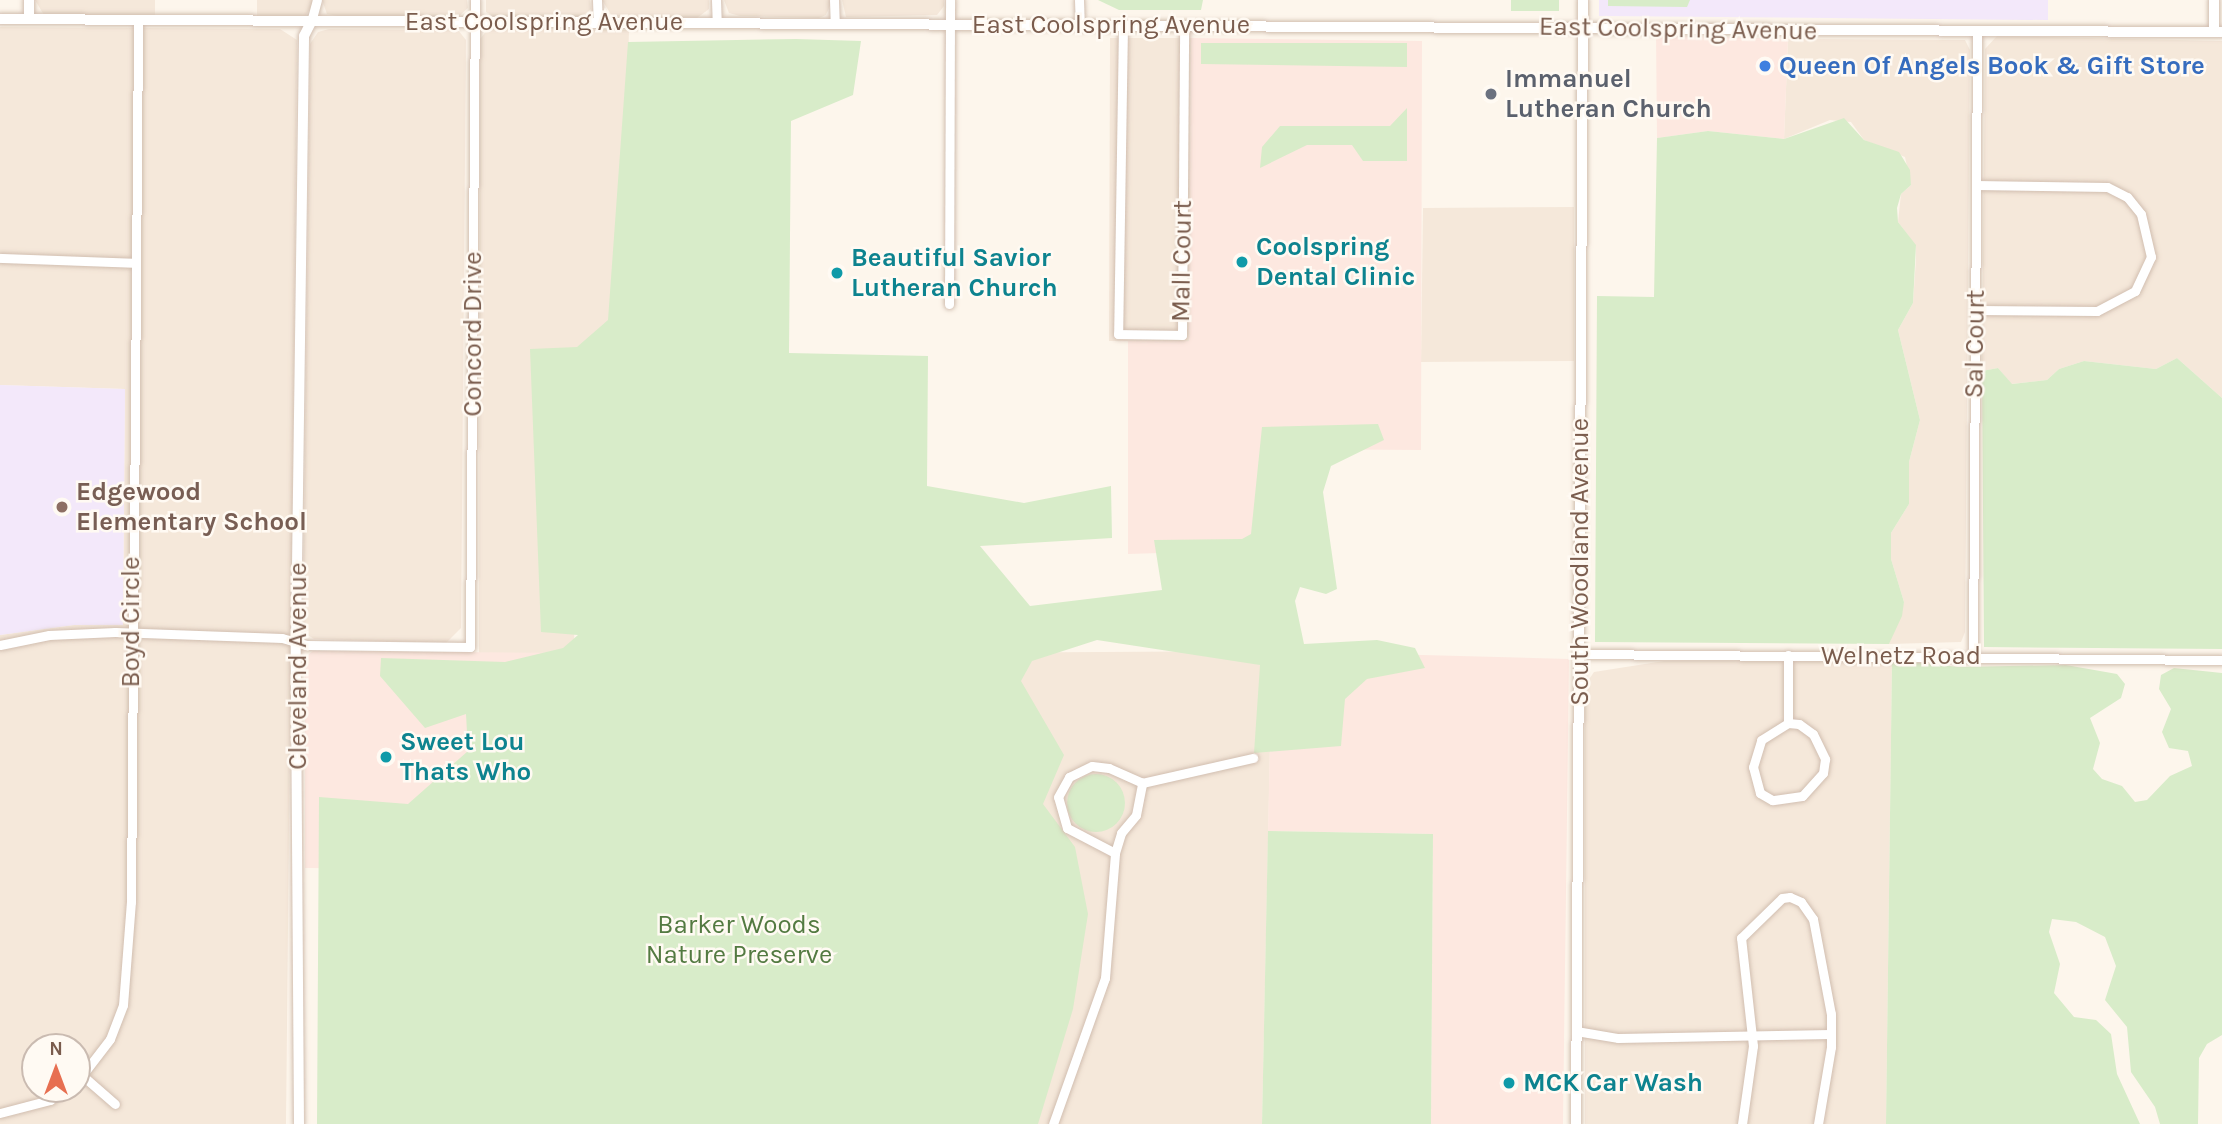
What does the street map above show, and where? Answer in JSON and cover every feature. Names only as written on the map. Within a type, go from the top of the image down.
[{"type":"street","points":[[29,0],[29,19]]},
{"type":"street","name":"Cleveland Avenue","points":[[299,1124],[296,642],[304,36],[317,0]]},
{"type":"street","name":"Concord Drive","points":[[296,642],[470,647],[475,0]]},
{"type":"street","points":[[597,0],[598,23]]},
{"type":"street","points":[[716,0],[717,23]]},
{"type":"street","points":[[834,0],[835,24]]},
{"type":"street","points":[[948,304],[950,0]]},
{"type":"street","points":[[1079,0],[1080,27]]},
{"type":"street","name":"South Woodland Avenue","points":[[1576,1124],[1583,0]]},
{"type":"street","points":[[2214,0],[2218,32]]},
{"type":"street","name":"East Coolspring Avenue","points":[[0,19],[138,22],[2218,32]]},
{"type":"street","name":"Boyd Circle","points":[[91,1065],[110,1039],[123,1005],[131,902],[130,633],[138,22]]},
{"type":"street","name":"Mall Court","points":[[1123,25],[1118,334],[1182,335],[1185,25]]},
{"type":"street","name":"Sal Court","points":[[1973,657],[1977,32]]},
{"type":"street","points":[[1976,186],[2107,187],[2127,197],[2141,214],[2151,257],[2135,291],[2097,311],[1976,310]]},
{"type":"street","points":[[0,258],[135,262]]},
{"type":"street","points":[[0,645],[72,633],[282,638],[296,642]]},
{"type":"street","name":"Welnetz Road","points":[[1580,654],[2222,660]]},
{"type":"street","points":[[1788,655],[1788,723]]},
{"type":"street","points":[[1788,723],[1799,724],[1813,734],[1825,759],[1823,774],[1802,796],[1772,800],[1760,793],[1754,782],[1754,753],[1773,729],[1788,723]]},
{"type":"street","points":[[1115,853],[1067,828],[1058,797],[1069,777],[1092,766],[1108,768],[1142,783],[1253,758]]},
{"type":"street","points":[[1053,1124],[1105,978],[1115,853],[1121,833],[1136,815],[1142,783]]},
{"type":"street","points":[[1742,1124],[1752,1034],[1741,938],[1782,898],[1790,897],[1801,902],[1813,919],[1830,1034],[1818,1124]]},
{"type":"street","points":[[1576,1031],[1618,1038],[1830,1034]]},
{"type":"street","points":[[91,1086],[115,1104]]},
{"type":"street","points":[[0,1113],[38,1103]]},
{"type":"shaded area","points":[[35,0],[155,0],[155,17],[44,15]]},
{"type":"shaded area","points":[[257,0],[312,0],[312,6],[305,16],[257,16]]},
{"type":"shaded area","points":[[322,0],[467,0],[468,8],[459,16],[338,16],[327,14]]},
{"type":"shaded area","points":[[486,0],[590,0],[591,9],[581,17],[493,16],[486,12]]},
{"type":"shaded area","points":[[602,0],[709,0],[709,9],[697,18],[612,16]]},
{"type":"shaded area","points":[[724,0],[831,0],[831,3],[826,15],[819,18],[740,16],[729,13]]},
{"type":"shaded area","points":[[842,0],[944,0],[944,6],[937,15],[846,17]]},
{"type":"shaded area","points":[[1599,0],[2048,0],[2048,20],[1599,16]]},
{"type":"shaded area","points":[[0,27],[280,29],[297,40],[286,1124],[0,1124],[0,635],[74,625],[123,625],[125,389],[0,385]]},
{"type":"shaded area","points":[[329,29],[458,30],[466,40],[461,628],[446,643],[314,639],[303,632],[310,44],[318,32]]},
{"type":"shaded area","points":[[488,29],[629,30],[620,348],[578,355],[574,653],[479,653],[480,39]]},
{"type":"shaded area","points":[[1656,35],[1788,39],[1784,139],[1708,131],[1657,138]]},
{"type":"shaded area","points":[[1997,36],[2222,41],[2222,398],[2177,358],[2156,369],[2084,361],[2059,369],[2047,380],[2011,384],[1998,368],[1982,371],[1985,49]]},
{"type":"shaded area","points":[[1110,38],[1191,38],[1189,341],[1109,341]]},
{"type":"shaded area","points":[[1191,38],[1422,41],[1421,450],[1260,449],[1256,550],[1128,554],[1128,341],[1189,341]]},
{"type":"shaded area","points":[[1788,39],[1965,40],[1970,50],[1965,632],[1961,642],[1889,644],[1904,602],[1891,559],[1891,533],[1909,504],[1909,462],[1920,420],[1898,330],[1913,303],[1916,259],[1916,246],[1898,222],[1901,194],[1911,185],[1905,157],[1864,140],[1851,122],[1830,120],[1784,139]]},
{"type":"shaded area","points":[[1574,207],[1574,361],[1421,362],[1423,208]]},
{"type":"shaded area","name":"Edgewood Elementary School","points":[[0,385],[125,389],[123,625],[74,625],[0,635]]},
{"type":"shaded area","points":[[313,651],[574,653],[569,869],[305,868],[305,657]]},
{"type":"shaded area","points":[[1272,651],[1262,1124],[926,1124],[926,653]]},
{"type":"shaded area","points":[[1272,651],[1569,659],[1563,1124],[1431,1124],[1433,834],[1268,831]]},
{"type":"shaded area","points":[[1892,660],[1886,1124],[1585,1124],[1585,685],[1594,672],[1664,661]]},
{"type":"green space","points":[[1098,0],[1203,0],[1201,10],[1119,10]]},
{"type":"green space","points":[[1511,0],[1559,0],[1559,11],[1511,11]]},
{"type":"green space","points":[[1608,0],[1690,0],[1687,7],[1608,6]]},
{"type":"green space","name":"Barker Woods Nature Preserve","points":[[796,39],[861,41],[853,95],[791,121],[789,353],[928,356],[927,486],[1024,503],[1111,486],[1112,538],[980,546],[1030,606],[1162,590],[1154,540],[1242,539],[1251,534],[1262,427],[1378,424],[1384,440],[1331,466],[1323,492],[1337,589],[1326,594],[1300,587],[1295,601],[1304,644],[1377,640],[1415,648],[1425,668],[1367,679],[1345,699],[1341,746],[1254,753],[1260,665],[1097,640],[1032,661],[1021,681],[1064,755],[1043,804],[1075,847],[1088,914],[1073,1009],[1038,1124],[317,1124],[319,797],[408,804],[468,751],[466,714],[425,728],[380,676],[381,658],[505,662],[563,648],[578,635],[541,632],[530,349],[577,347],[608,320],[628,42]]},
{"type":"green space","points":[[1201,43],[1407,43],[1407,67],[1201,64]]},
{"type":"green space","points":[[1407,108],[1407,161],[1363,161],[1352,145],[1307,145],[1260,168],[1262,147],[1280,126],[1390,126]]},
{"type":"green space","points":[[1844,118],[1864,140],[1899,152],[1910,170],[1911,185],[1901,194],[1897,208],[1898,222],[1916,245],[1913,303],[1898,330],[1920,420],[1909,462],[1909,504],[1891,533],[1891,559],[1904,602],[1902,616],[1889,644],[1595,642],[1597,296],[1654,297],[1657,138],[1708,131],[1784,139]]},
{"type":"green space","points":[[2177,358],[2222,398],[2222,649],[1984,647],[1982,371],[1998,368],[2012,384],[2047,380],[2059,369],[2084,361],[2156,369]]},
{"type":"green space","points":[[1892,660],[1959,667],[2066,665],[2117,674],[2125,684],[2121,698],[2090,718],[2100,743],[2093,769],[2102,779],[2122,786],[2135,802],[2147,800],[2170,776],[2192,766],[2188,751],[2169,748],[2162,732],[2171,709],[2159,689],[2161,675],[2174,668],[2222,673],[2222,1035],[2207,1044],[2199,1058],[2198,1124],[2160,1124],[2155,1107],[2131,1072],[2127,1027],[2105,1000],[2116,966],[2105,937],[2076,922],[2052,919],[2049,932],[2060,964],[2054,993],[2074,1017],[2096,1020],[2111,1034],[2117,1074],[2140,1124],[1886,1124]]},
{"type":"green space","points":[[1096,774],[1107,776],[1120,787],[1125,803],[1123,814],[1112,827],[1096,832],[1085,830],[1072,819],[1067,803],[1069,792],[1080,779]]},
{"type":"green space","points":[[1268,831],[1433,834],[1431,1124],[1262,1124]]},
{"type":"place","name":"Queen Of Angels Book & Gift Store","points":[[1765,66]]},
{"type":"place","name":"Immanuel Lutheran Church","points":[[1491,94]]},
{"type":"place","name":"Coolspring Dental Clinic","points":[[1242,262]]},
{"type":"place","name":"Beautiful Savior Lutheran Church","points":[[837,273]]},
{"type":"place","name":"Edgewood Elementary School","points":[[62,507]]},
{"type":"place","name":"Sweet Lou Thats Who","points":[[386,757]]},
{"type":"place","name":"MCK Car Wash","points":[[1509,1083]]}]
